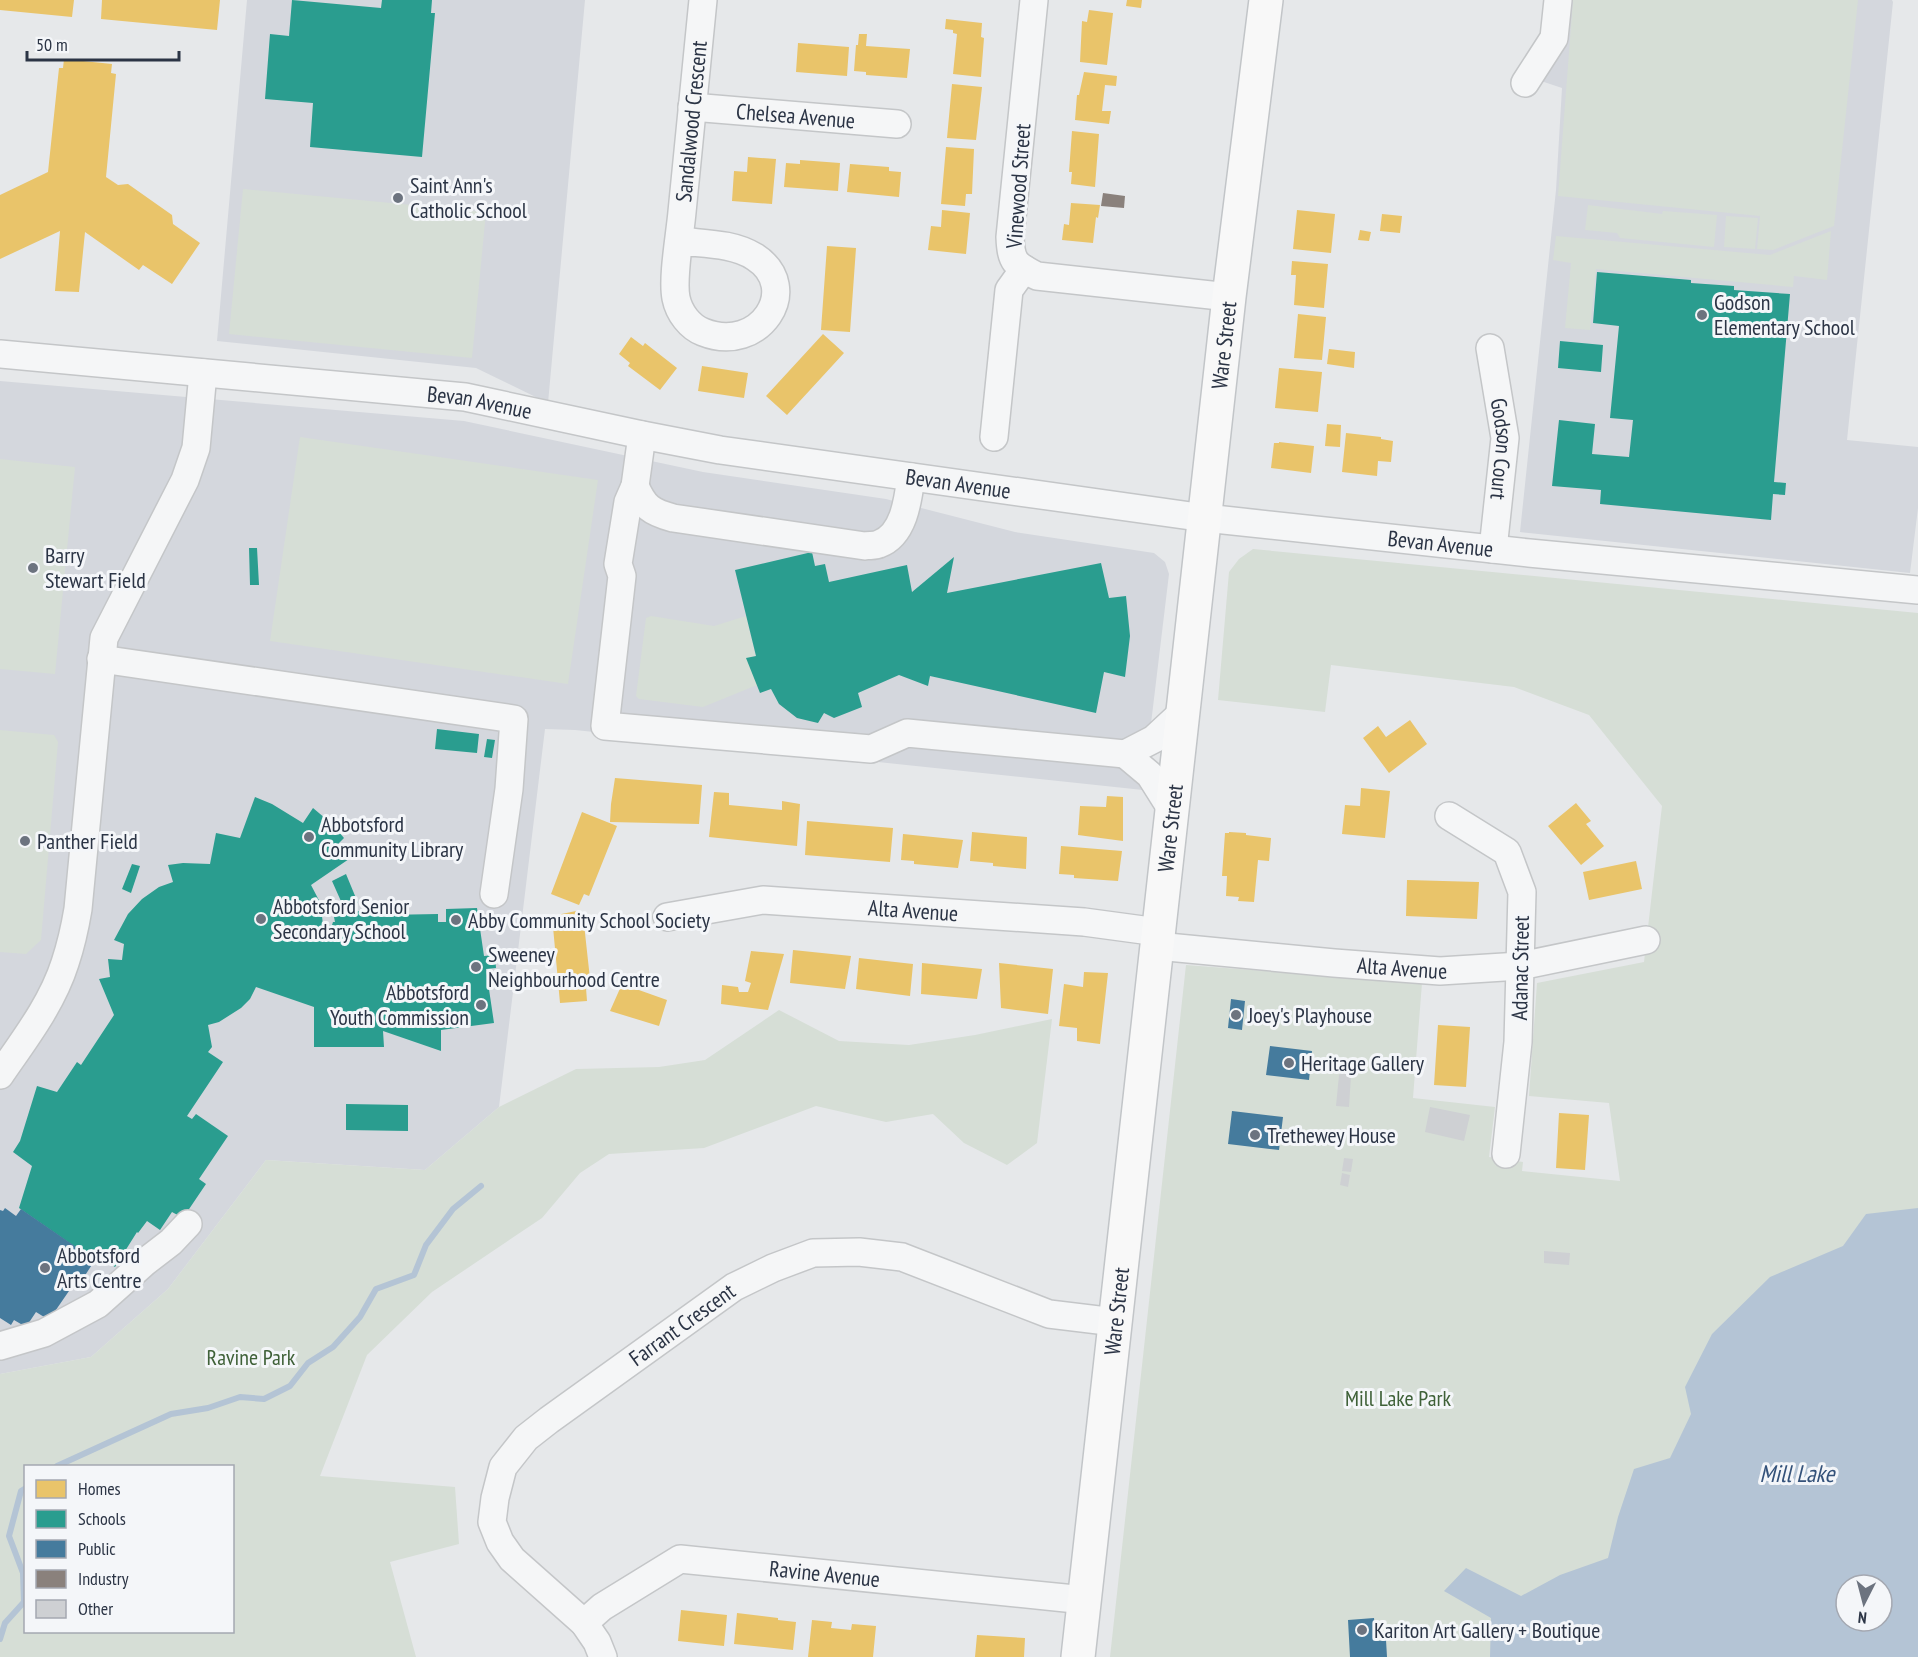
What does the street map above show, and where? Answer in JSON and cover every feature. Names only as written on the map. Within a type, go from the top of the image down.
[{"type":"main road","name":"Ware Street","points":[[1078,1657],[1228,297],[1266,0]]},
{"type":"street","name":"Sandalwood Crescent","points":[[680,241],[703,0]]},
{"type":"street","name":"Vinewood Street","points":[[1034,0],[1010,237],[1011,255],[1016,263],[1037,276],[1228,297]]},
{"type":"street","points":[[1525,83],[1554,38],[1558,0]]},
{"type":"street","name":"Chelsea Avenue","points":[[692,107],[897,124]]},
{"type":"street","points":[[994,437],[1009,290],[1024,269]]},
{"type":"street","name":"Godson Court","points":[[1490,348],[1505,438],[1493,549]]},
{"type":"street","name":"Bevan Avenue","points":[[0,354],[465,397],[720,450],[1205,518],[1493,549],[1918,590]]},
{"type":"street","points":[[0,1075],[31,1030],[55,987],[73,936],[79,899],[104,638],[194,458],[203,373]]},
{"type":"street","points":[[642,435],[635,486],[628,502],[618,564],[622,576],[604,726],[871,748],[907,733],[1125,754],[1154,739],[1182,713]]},
{"type":"street","points":[[635,486],[641,500],[657,514],[865,546],[879,544],[890,537],[907,508],[911,477]]},
{"type":"street","points":[[101,658],[514,719],[509,789],[494,894]]},
{"type":"street","points":[[1125,754],[1150,775],[1172,810]]},
{"type":"street","name":"Adanac Street","points":[[1449,816],[1507,852],[1522,892],[1518,1042],[1506,1154]]},
{"type":"street","name":"Alta Avenue","points":[[667,917],[763,900],[1084,922],[1157,939],[1440,971],[1520,966],[1646,940]]},
{"type":"street","points":[[0,1346],[44,1333],[98,1304],[171,1242],[188,1224]]},
{"type":"street","name":"Farrant Crescent","points":[[603,1657],[597,1642],[584,1623],[512,1559],[500,1542],[492,1522],[503,1467],[526,1438],[549,1420],[734,1287],[773,1268],[813,1253],[859,1252],[902,1257],[1049,1314],[1115,1322]]},
{"type":"street","name":"Ravine Avenue","points":[[584,1623],[602,1607],[680,1559],[1085,1600]]},
{"type":"shaded area","name":"Saint Ann's Catholic School","points":[[247,0],[585,0],[548,403],[476,368],[217,341]]},
{"type":"shaded area","name":"Godson Elementary School","points":[[1562,0],[1892,0],[1847,440],[1918,447],[1918,508],[1910,573],[1520,532],[1556,190],[1562,88],[1535,79]]},
{"type":"shaded area","name":"Abbotsford Senior Secondary School","points":[[0,381],[464,421],[703,472],[886,499],[1015,532],[1154,553],[1165,562],[1169,574],[1143,790],[575,730],[545,729],[499,1107],[425,1170],[266,1160],[168,1289],[91,1357],[0,1374]]},
{"type":"green space","points":[[1573,0],[1858,0],[1834,226],[1773,250],[1757,249],[1760,216],[1558,196]]},
{"type":"green space","points":[[243,189],[486,212],[472,358],[229,334]]},
{"type":"green space","points":[[1588,205],[1662,214],[1663,211],[1717,215],[1714,247],[1620,238],[1617,233],[1585,230]]},
{"type":"green space","points":[[1726,216],[1758,218],[1755,249],[1724,247]]},
{"type":"green space","points":[[1831,231],[1827,280],[1794,276],[1793,287],[1596,269],[1590,330],[1565,328],[1571,263],[1553,260],[1556,236],[1770,255]]},
{"type":"green space","points":[[300,437],[598,480],[568,684],[270,641]]},
{"type":"green space","name":"Barry Stewart Field","points":[[0,459],[75,467],[55,674],[0,669]]},
{"type":"green space","name":"Mill Lake Park","points":[[1253,549],[1918,613],[1918,1657],[1110,1657],[1186,965],[1422,983],[1413,1098],[1495,1107],[1489,1157],[1523,1162],[1522,1171],[1620,1181],[1609,1103],[1529,1096],[1537,983],[1644,962],[1662,806],[1589,715],[1514,687],[1331,665],[1325,712],[1218,700],[1229,572],[1239,559]]},
{"type":"green space","points":[[651,616],[714,626],[746,616],[762,683],[703,707],[639,699],[636,696],[646,618]]},
{"type":"green space","name":"Panther Field","points":[[0,730],[54,735],[58,742],[41,940],[26,954],[0,952]]},
{"type":"green space","name":"Ravine Park","points":[[779,1010],[839,1041],[909,1045],[975,1035],[1052,1019],[1037,1143],[1007,1165],[964,1143],[933,1114],[886,1122],[816,1106],[704,1148],[609,1154],[580,1173],[542,1218],[432,1292],[367,1355],[320,1476],[455,1487],[459,1544],[390,1562],[416,1657],[0,1657],[0,1374],[91,1357],[168,1289],[266,1160],[425,1170],[499,1107],[576,1069],[659,1067],[705,1060]]},
{"type":"water","name":"Mill Lake","points":[[1918,1208],[1918,1657],[1490,1657],[1491,1618],[1444,1591],[1466,1568],[1521,1596],[1560,1575],[1608,1558],[1618,1517],[1634,1469],[1670,1458],[1691,1414],[1685,1387],[1712,1334],[1770,1277],[1843,1246],[1866,1214]]},
{"type":"building: Homes","points":[[0,0],[74,0],[72,17],[0,10]]},
{"type":"building: Homes","points":[[102,0],[220,0],[217,30],[101,19]]},
{"type":"building: Homes","points":[[1127,0],[1142,0],[1141,8],[1126,6]]},
{"type":"building: Homes","points":[[1089,10],[1113,13],[1107,65],[1080,62],[1082,21],[1087,22]]},
{"type":"building: Homes","points":[[946,19],[982,23],[981,37],[984,38],[981,77],[953,74],[957,34],[953,33],[953,30],[945,29]]},
{"type":"building: Homes","points":[[859,34],[867,34],[866,46],[910,49],[907,78],[866,75],[866,72],[854,71]]},
{"type":"building: Homes","points":[[798,43],[849,47],[847,76],[796,72]]},
{"type":"building: Homes","points":[[64,59],[112,64],[111,73],[116,74],[106,177],[118,185],[128,184],[172,215],[173,224],[200,243],[172,284],[143,265],[139,270],[85,232],[79,292],[55,291],[60,231],[0,259],[0,195],[48,172],[59,68],[63,68]]},
{"type":"building: Homes","points":[[1084,72],[1117,76],[1116,86],[1105,85],[1102,111],[1111,111],[1109,124],[1075,120],[1077,95],[1079,95]]},
{"type":"building: Homes","points":[[952,84],[982,87],[976,140],[947,138]]},
{"type":"building: Homes","points":[[1072,131],[1099,134],[1095,187],[1071,184],[1072,172],[1069,172]]},
{"type":"building: Homes","points":[[946,147],[974,149],[972,194],[966,194],[965,206],[941,204]]},
{"type":"building: Homes","points":[[748,157],[776,159],[772,204],[732,201],[734,171],[747,172]]},
{"type":"building: Homes","points":[[800,160],[840,163],[838,191],[784,187],[786,163],[800,164]]},
{"type":"building: Homes","points":[[850,164],[889,167],[889,171],[901,172],[899,197],[847,192]]},
{"type":"building: Homes","points":[[1071,203],[1100,205],[1093,243],[1062,240],[1064,224],[1069,225]]},
{"type":"building: Homes","points":[[942,210],[970,213],[966,254],[928,250],[931,226],[941,227]]},
{"type":"building: Homes","points":[[1297,210],[1335,214],[1331,253],[1293,249]]},
{"type":"building: Homes","points":[[1382,214],[1402,216],[1400,233],[1380,231]]},
{"type":"building: Homes","points":[[1360,230],[1371,232],[1369,241],[1358,240]]},
{"type":"building: Homes","points":[[827,246],[856,248],[850,332],[821,330]]},
{"type":"building: Homes","points":[[1292,261],[1328,264],[1324,308],[1294,305],[1296,275],[1291,275]]},
{"type":"building: Homes","points":[[1298,314],[1326,317],[1322,360],[1294,358]]},
{"type":"building: Homes","points":[[823,334],[844,353],[787,415],[766,396]]},
{"type":"building: Homes","points":[[631,337],[643,346],[645,343],[677,368],[660,390],[628,366],[630,363],[619,354]]},
{"type":"building: Homes","points":[[1329,349],[1355,352],[1354,368],[1327,364]]},
{"type":"building: Homes","points":[[702,366],[748,373],[744,398],[698,391]]},
{"type":"building: Homes","points":[[1279,368],[1322,372],[1318,412],[1275,408]]},
{"type":"building: Homes","points":[[1327,424],[1341,425],[1340,447],[1325,446]]},
{"type":"building: Homes","points":[[1346,433],[1381,437],[1381,439],[1393,441],[1391,462],[1378,461],[1377,476],[1342,472]]},
{"type":"building: Homes","points":[[1274,443],[1314,446],[1311,473],[1271,468]]},
{"type":"building: Homes","points":[[1410,720],[1427,744],[1389,773],[1363,738],[1378,726],[1386,737]]},
{"type":"building: Homes","points":[[615,778],[702,785],[699,824],[610,822]]},
{"type":"building: Homes","points":[[1361,788],[1390,791],[1385,838],[1342,834],[1345,805],[1360,806]]},
{"type":"building: Homes","points":[[714,792],[729,793],[729,805],[782,810],[782,801],[800,804],[797,846],[709,837]]},
{"type":"building: Homes","points":[[1107,796],[1123,797],[1123,841],[1078,835],[1080,806],[1106,807]]},
{"type":"building: Homes","points":[[1576,803],[1591,821],[1586,824],[1604,846],[1581,865],[1548,826]]},
{"type":"building: Homes","points":[[582,812],[617,826],[589,896],[584,894],[579,905],[551,894]]},
{"type":"building: Homes","points":[[807,821],[893,828],[890,862],[805,855]]},
{"type":"building: Homes","points":[[972,832],[1027,837],[1026,869],[970,861]]},
{"type":"building: Homes","points":[[1225,833],[1271,838],[1269,861],[1258,860],[1254,902],[1238,901],[1239,897],[1226,896],[1227,876],[1222,876]]},
{"type":"building: Homes","points":[[903,834],[963,840],[958,868],[914,864],[914,861],[901,860]]},
{"type":"building: Homes","points":[[1061,846],[1122,851],[1118,881],[1074,878],[1074,875],[1059,874]]},
{"type":"building: Homes","points":[[1636,861],[1642,889],[1589,900],[1583,872]]},
{"type":"building: Homes","points":[[1407,880],[1479,882],[1477,919],[1406,916]]},
{"type":"building: Homes","points":[[576,911],[578,925],[584,924],[591,988],[586,988],[587,1001],[560,1003],[552,916]]},
{"type":"building: Homes","points":[[793,950],[851,956],[845,989],[790,983]]},
{"type":"building: Homes","points":[[751,951],[784,954],[768,1010],[721,1004],[722,985],[738,987],[739,992],[748,992],[751,983],[745,981]]},
{"type":"building: Homes","points":[[859,958],[913,964],[910,996],[856,989]]},
{"type":"building: Homes","points":[[922,963],[982,969],[977,999],[921,994]]},
{"type":"building: Homes","points":[[999,963],[1053,969],[1048,1014],[1001,1008]]},
{"type":"building: Homes","points":[[1084,972],[1108,973],[1100,1044],[1077,1041],[1077,1028],[1059,1026],[1064,984],[1083,987]]},
{"type":"building: Homes","points":[[622,984],[667,1000],[659,1026],[610,1011]]},
{"type":"building: Homes","points":[[1438,1025],[1470,1027],[1466,1087],[1434,1085]]},
{"type":"building: Homes","points":[[1559,1113],[1589,1115],[1585,1170],[1556,1168]]},
{"type":"building: Homes","points":[[681,1610],[727,1615],[724,1646],[678,1641]]},
{"type":"building: Homes","points":[[737,1613],[796,1622],[793,1650],[734,1644]]},
{"type":"building: Homes","points":[[812,1620],[832,1622],[831,1628],[851,1630],[852,1624],[876,1626],[873,1657],[808,1657]]},
{"type":"building: Homes","points":[[977,1635],[1025,1638],[1024,1657],[975,1657]]},
{"type":"building: Schools","points":[[292,0],[381,8],[382,0],[432,0],[431,13],[435,13],[422,157],[310,147],[313,103],[265,99],[270,34],[289,36]]},
{"type":"building: Schools","points":[[1597,272],[1691,280],[1691,283],[1734,286],[1734,290],[1790,294],[1774,482],[1786,483],[1785,495],[1773,494],[1771,520],[1600,504],[1601,490],[1552,486],[1559,420],[1595,424],[1592,454],[1629,457],[1633,420],[1610,418],[1619,326],[1593,323]]},
{"type":"building: Schools","points":[[1560,341],[1603,345],[1601,372],[1558,368]]},
{"type":"building: Schools","points":[[249,548],[257,548],[259,585],[250,585]]},
{"type":"building: Schools","points":[[812,552],[815,566],[825,564],[829,582],[907,565],[912,592],[954,557],[947,593],[1101,563],[1109,598],[1126,596],[1130,636],[1125,677],[1104,672],[1096,713],[930,676],[928,686],[899,675],[858,693],[862,707],[834,718],[824,713],[818,723],[797,718],[779,704],[771,689],[760,693],[746,658],[756,656],[735,570]]},
{"type":"building: Schools","points":[[437,729],[479,734],[477,753],[435,749]]},
{"type":"building: Schools","points":[[487,739],[495,740],[492,758],[484,757]]},
{"type":"building: Schools","name":"Abbotsford Senior Secondary School","points":[[255,797],[272,804],[303,823],[313,808],[344,838],[337,845],[349,859],[311,885],[324,910],[312,915],[322,916],[323,925],[332,925],[335,922],[334,917],[381,906],[385,915],[438,914],[438,922],[446,922],[446,909],[477,908],[484,956],[495,955],[496,968],[486,969],[494,1023],[441,1030],[441,1051],[383,1031],[384,1047],[314,1047],[314,1007],[256,987],[250,999],[241,1008],[219,1022],[208,1025],[212,1047],[208,1052],[223,1062],[187,1116],[192,1119],[196,1114],[228,1136],[199,1179],[206,1184],[183,1218],[172,1212],[160,1230],[147,1221],[137,1232],[115,1267],[100,1257],[97,1262],[19,1208],[32,1166],[13,1152],[20,1141],[37,1086],[57,1092],[77,1062],[81,1065],[114,1015],[99,979],[110,977],[108,959],[122,960],[124,944],[114,940],[128,914],[142,899],[159,887],[173,882],[168,865],[210,864],[216,833],[240,838]]},
{"type":"building: Schools","points":[[132,864],[140,866],[131,893],[122,889]]},
{"type":"building: Schools","points":[[346,874],[358,903],[344,908],[332,881]]},
{"type":"building: Schools","points":[[346,1104],[408,1105],[408,1131],[346,1130]]},
{"type":"building: Public","name":"Joey's Playhouse","points":[[1231,999],[1245,1001],[1242,1030],[1228,1028]]},
{"type":"building: Public","name":"Heritage Gallery","points":[[1270,1046],[1312,1051],[1309,1080],[1266,1075]]},
{"type":"building: Public","name":"Trethewey House","points":[[1232,1111],[1283,1117],[1279,1150],[1228,1144]]},
{"type":"building: Public","name":"Abbotsford Arts Centre","points":[[5,1208],[16,1216],[21,1209],[95,1260],[84,1277],[80,1275],[49,1320],[36,1312],[26,1327],[14,1320],[11,1325],[0,1318],[0,1210],[3,1211]]},
{"type":"building: Public","name":"Kariton Art Gallery + Boutique","points":[[1374,1618],[1376,1641],[1386,1640],[1387,1657],[1350,1657],[1348,1620]]},
{"type":"building: Industry","points":[[1103,193],[1125,196],[1124,208],[1101,206]]},
{"type":"building: Other","points":[[1345,1067],[1351,1076],[1349,1107],[1336,1106],[1339,1075]]},
{"type":"building: Other","points":[[1430,1107],[1470,1115],[1464,1141],[1425,1132]]},
{"type":"building: Other","points":[[1344,1158],[1353,1159],[1351,1172],[1342,1171]]},
{"type":"building: Other","points":[[1342,1173],[1350,1175],[1348,1187],[1340,1185]]},
{"type":"building: Other","points":[[1544,1251],[1570,1253],[1569,1265],[1544,1263]]},
{"type":"waterway","points":[[59,1465],[171,1414],[208,1408],[240,1397],[264,1399],[290,1386],[308,1363],[333,1347],[360,1317],[376,1289],[414,1275],[426,1245],[453,1209],[481,1186]]},
{"type":"waterway","points":[[24,1489],[21,1491],[9,1536],[23,1573],[24,1602]]},
{"type":"waterway","points":[[0,1639],[5,1623],[24,1602]]},
{"type":"place","name":"Saint Ann's Catholic School","points":[[398,198]]},
{"type":"place","name":"Godson Elementary School","points":[[1702,315]]},
{"type":"place","name":"Barry Stewart Field","points":[[33,568]]},
{"type":"place","name":"Abbotsford Community Library","points":[[309,837]]},
{"type":"place","name":"Panther Field","points":[[25,841]]},
{"type":"place","name":"Abbotsford Senior Secondary School","points":[[261,919]]},
{"type":"place","name":"Abby Community School Society","points":[[456,920]]},
{"type":"place","name":"Sweeney Neighbourhood Centre","points":[[476,967]]},
{"type":"place","name":"Abbotsford Youth Commission","points":[[481,1005]]},
{"type":"place","name":"Joey's Playhouse","points":[[1236,1015]]},
{"type":"place","name":"Heritage Gallery","points":[[1289,1063]]},
{"type":"place","name":"Trethewey House","points":[[1255,1135]]},
{"type":"place","name":"Abbotsford Arts Centre","points":[[45,1268]]},
{"type":"place","name":"Kariton Art Gallery + Boutique","points":[[1362,1630]]}]
